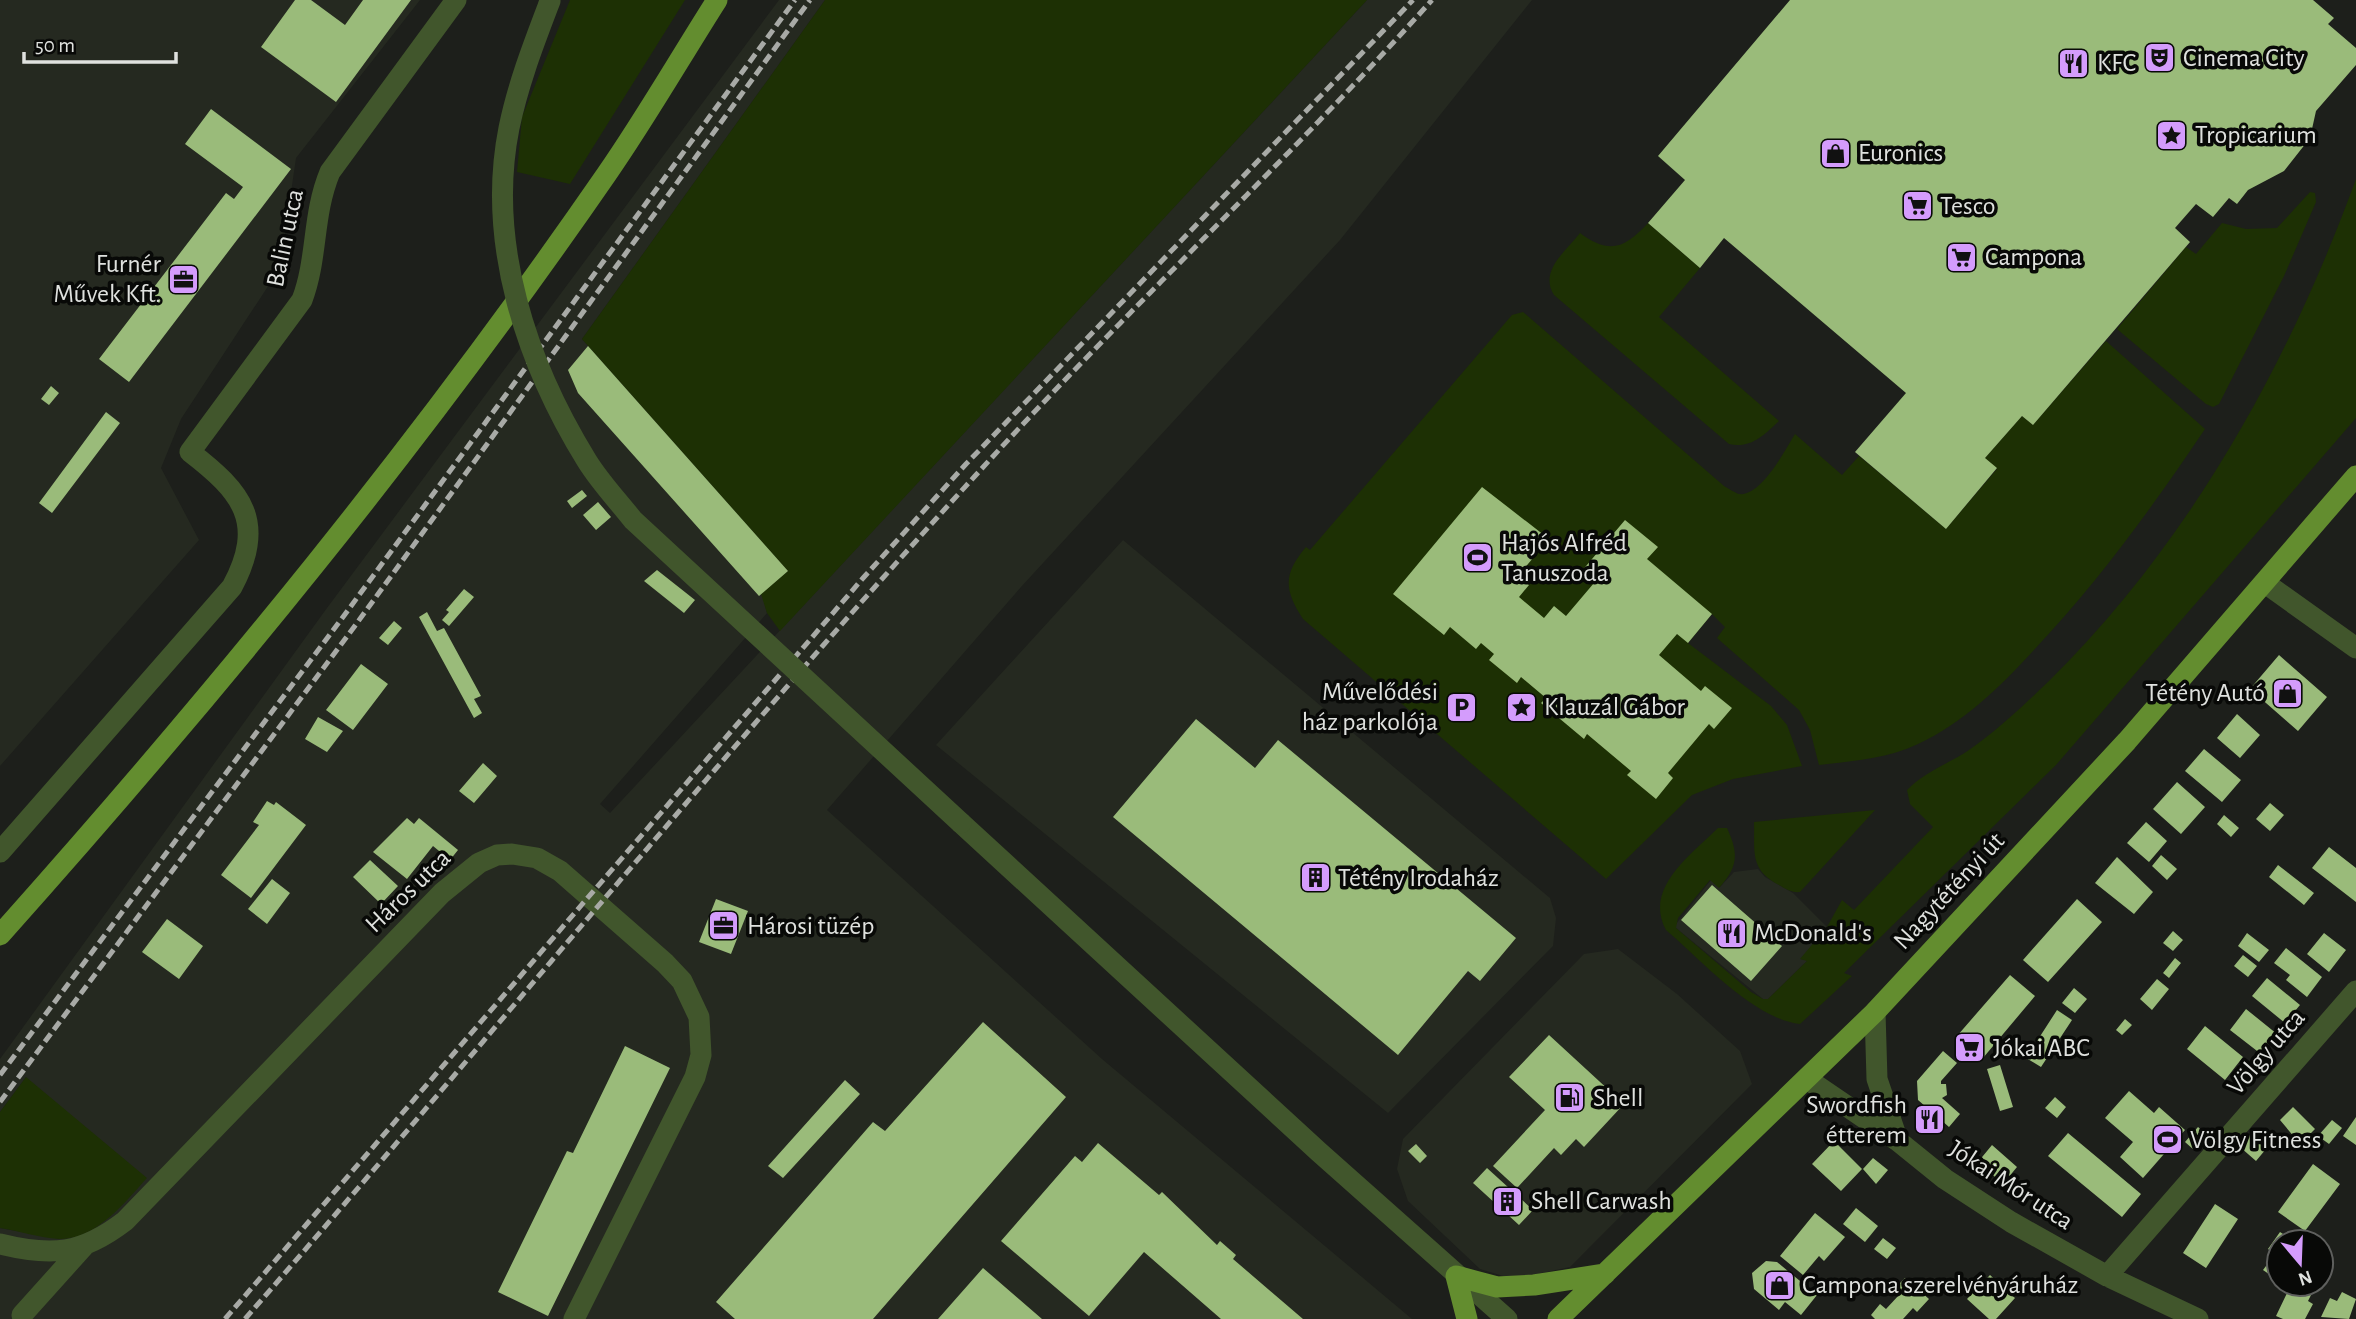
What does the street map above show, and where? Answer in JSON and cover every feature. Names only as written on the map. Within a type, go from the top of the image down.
[{"type":"main road","points":[[0,935],[151,766],[312,571],[499,324],[607,174],[717,0]]},
{"type":"main road","name":"Nagytétényi út","points":[[1558,1319],[1875,1012],[2127,741],[2356,477]]},
{"type":"main road","points":[[1467,1319],[1456,1276],[1497,1287],[1534,1285],[1605,1274]]},
{"type":"street","name":"Balin utca","points":[[0,852],[232,587],[243,565],[250,539],[247,516],[240,499],[222,477],[190,452],[302,300],[310,279],[319,198],[330,172],[456,0]]},
{"type":"street","points":[[550,1],[524,68],[509,129],[502,186],[508,267],[526,337],[553,401],[588,463],[633,520],[1456,1276],[1507,1319]]},
{"type":"street","points":[[2265,583],[2356,648]]},
{"type":"street","name":"Háros utca","points":[[0,1244],[39,1252],[83,1246],[125,1221],[451,884],[479,863],[497,855],[526,855],[560,871],[665,963],[693,999],[702,1036],[701,1055],[686,1098],[574,1319]]},
{"type":"street","name":"Völgy utca","points":[[2107,1276],[2356,991]]},
{"type":"street","points":[[1875,1012],[1877,1079],[1898,1141]]},
{"type":"street","name":"Jókai Mór utca","points":[[1807,1079],[1989,1208],[2107,1276],[2198,1319]]},
{"type":"street","points":[[22,1315],[83,1246]]},
{"type":"shaded area","points":[[0,0],[420,0],[296,158],[280,268],[181,419],[161,468],[199,540],[0,766]]},
{"type":"shaded area","points":[[779,0],[825,0],[582,339],[788,571],[762,594],[767,613],[600,804],[610,813],[1367,0],[1532,0],[1340,240],[1021,587],[827,810],[1102,1059],[1412,1319],[0,1319],[0,1228],[61,1239],[26,1077],[0,1112],[0,1059],[327,608]]},
{"type":"shaded area","points":[[1123,540],[1550,898],[1556,918],[1553,946],[1388,1113],[936,745]]},
{"type":"shaded area","points":[[1758,869],[1765,877],[1793,893],[1827,927],[1801,959],[1808,960],[1768,999],[1763,999],[1676,928],[1676,924],[1711,880],[1720,887],[1734,872]]},
{"type":"shaded area","points":[[1618,949],[1677,994],[1740,1051],[1752,1084],[1570,1267],[1513,1279],[1480,1269],[1408,1201],[1397,1169],[1403,1139],[1584,954]]},
{"type":"green space","points":[[570,0],[685,0],[570,184],[517,172],[522,117]]},
{"type":"green space","points":[[825,0],[1367,0],[780,631],[767,613],[761,594],[788,571],[582,339]]},
{"type":"green space","points":[[2356,179],[2356,418],[2056,765],[1844,973],[1852,976],[1800,1024],[1782,1020],[1747,1000],[1666,930],[1661,915],[1661,900],[1665,886],[1674,873],[1718,828],[1727,828],[1735,853],[1730,873],[1719,888],[1710,880],[1678,918],[1676,928],[1751,992],[1768,999],[1807,961],[1800,959],[1827,927],[1842,900],[1854,910],[1933,827],[1910,804],[1907,790],[1921,778],[1962,755],[2010,717],[2049,681],[2100,627],[2147,570],[2190,510],[2267,382],[2300,316]]},
{"type":"green space","points":[[2310,192],[2315,193],[2316,202],[2284,276],[2219,404],[2213,407],[2206,404],[2117,329],[2186,247],[2196,254],[2222,223],[2246,229],[2277,228]]},
{"type":"green space","points":[[1648,223],[1700,268],[1659,317],[1779,421],[1751,443],[1729,444],[1554,295],[1550,286],[1552,270],[1580,233],[1600,244],[1617,246],[1632,238]]},
{"type":"green space","points":[[1523,312],[1724,486],[1739,494],[1747,493],[1764,481],[1795,434],[1842,475],[1859,456],[1946,529],[1997,469],[1985,458],[2022,416],[2033,425],[2106,341],[2205,429],[2102,571],[2020,665],[1965,715],[1934,736],[1906,749],[1869,759],[1819,765],[1810,730],[1799,710],[1717,638],[1725,627],[1712,614],[1688,643],[1771,706],[1787,725],[1802,766],[1733,779],[1692,795],[1606,879],[1303,619],[1290,591],[1290,574],[1306,547],[1310,550],[1512,315]]},
{"type":"green space","points":[[1875,810],[1800,892],[1792,891],[1769,879],[1758,866],[1754,851],[1754,822]]},
{"type":"green space","points":[[26,1077],[147,1178],[109,1218],[73,1238],[59,1239],[0,1228],[0,1112]]},
{"type":"building","points":[[295,0],[311,0],[345,25],[363,0],[411,0],[336,102],[261,47]]},
{"type":"building","name":"Campona","points":[[1790,0],[2313,0],[2334,18],[2328,24],[2356,48],[2356,65],[2316,111],[2310,138],[2284,171],[2248,190],[2237,204],[2229,198],[2213,217],[2196,204],[2175,228],[2190,242],[2033,425],[2022,416],[1985,458],[1997,468],[1946,529],[1855,452],[1906,393],[1724,238],[1700,268],[1648,223],[1685,180],[1658,156]]},
{"type":"building","name":"Furnér Művek Kft.","points":[[211,109],[291,169],[129,382],[99,359],[226,193],[234,199],[243,187],[185,144]]},
{"type":"building","points":[[588,346],[788,571],[759,596],[578,393],[568,370]]},
{"type":"building","points":[[51,386],[59,393],[49,405],[41,399]]},
{"type":"building","points":[[106,412],[120,423],[52,513],[39,503]]},
{"type":"building","points":[[1482,487],[1549,539],[1518,576],[1529,585],[1519,597],[1544,618],[1554,606],[1566,616],[1594,583],[1581,572],[1625,520],[1658,547],[1647,559],[1712,614],[1688,643],[1677,634],[1659,655],[1701,691],[1705,686],[1732,708],[1714,729],[1709,724],[1668,773],[1673,778],[1656,799],[1627,775],[1631,771],[1587,734],[1584,739],[1541,703],[1546,698],[1521,677],[1517,683],[1489,660],[1494,654],[1481,643],[1476,649],[1450,627],[1444,635],[1393,594]]},
{"type":"building","points":[[582,490],[587,496],[572,508],[567,501]]},
{"type":"building","points":[[598,502],[611,517],[596,530],[583,515]]},
{"type":"building","points":[[657,570],[695,600],[684,613],[644,581]]},
{"type":"building","points":[[464,589],[474,597],[449,626],[442,620],[449,612],[446,610]]},
{"type":"building","points":[[427,612],[437,631],[444,628],[481,696],[474,699],[482,713],[474,718],[419,617]]},
{"type":"building","points":[[394,621],[402,628],[388,645],[379,638]]},
{"type":"building","name":"Tétény Autó","points":[[2279,655],[2327,697],[2298,731],[2250,689]]},
{"type":"building","points":[[361,664],[388,684],[353,730],[326,710]]},
{"type":"building","points":[[2237,714],[2260,735],[2240,758],[2217,738]]},
{"type":"building","points":[[318,717],[343,731],[327,752],[305,739]]},
{"type":"building","name":"Tétény Irodaház","points":[[1196,719],[1255,768],[1278,740],[1516,938],[1480,981],[1468,971],[1398,1055],[1113,817]]},
{"type":"building","points":[[2204,749],[2241,780],[2222,802],[2185,771]]},
{"type":"building","points":[[483,763],[497,776],[474,803],[459,791]]},
{"type":"building","points":[[2177,782],[2205,807],[2181,834],[2153,809]]},
{"type":"building","points":[[267,801],[274,805],[276,802],[306,825],[251,898],[221,875],[259,825],[253,822]]},
{"type":"building","points":[[2270,803],[2284,815],[2270,831],[2256,819]]},
{"type":"building","points":[[2224,815],[2239,828],[2231,837],[2217,824]]},
{"type":"building","points":[[407,818],[414,824],[419,818],[458,850],[450,860],[433,846],[407,879],[373,852]]},
{"type":"building","points":[[2146,822],[2167,841],[2149,862],[2127,843]]},
{"type":"building","points":[[2329,847],[2356,868],[2356,902],[2312,868]]},
{"type":"building","points":[[2161,855],[2177,869],[2167,880],[2152,866]]},
{"type":"building","points":[[2117,857],[2153,892],[2134,914],[2095,883]]},
{"type":"building","points":[[370,860],[398,886],[381,904],[353,877]]},
{"type":"building","points":[[2278,865],[2314,893],[2304,905],[2269,877]]},
{"type":"building","points":[[272,879],[290,893],[267,924],[248,909]]},
{"type":"building","name":"McDonald's","points":[[1712,885],[1782,946],[1751,981],[1681,920]]},
{"type":"building","name":"Hárosi tüzép","points":[[716,899],[748,911],[731,954],[699,942]]},
{"type":"building","points":[[2077,899],[2102,922],[2048,982],[2023,960]]},
{"type":"building","points":[[167,919],[203,946],[179,979],[142,952]]},
{"type":"building","points":[[2173,931],[2183,940],[2173,951],[2163,943]]},
{"type":"building","points":[[2247,933],[2269,950],[2259,962],[2238,946]]},
{"type":"building","points":[[2324,933],[2346,950],[2329,972],[2307,954]]},
{"type":"building","points":[[2286,948],[2322,977],[2307,997],[2286,980],[2290,975],[2274,963]]},
{"type":"building","points":[[2243,955],[2257,966],[2248,977],[2234,966]]},
{"type":"building","points":[[2175,958],[2181,963],[2169,978],[2163,973]]},
{"type":"building","points":[[2010,975],[2035,996],[1983,1058],[1957,1036]]},
{"type":"building","points":[[2267,978],[2300,1005],[2285,1023],[2252,996]]},
{"type":"building","points":[[2157,979],[2169,989],[2152,1010],[2140,999]]},
{"type":"building","points":[[2074,988],[2087,999],[2075,1013],[2062,1003]]},
{"type":"building","points":[[2246,1009],[2277,1034],[2261,1054],[2230,1030]]},
{"type":"building","points":[[2057,1010],[2072,1020],[2041,1067],[2026,1058]]},
{"type":"building","points":[[2125,1019],[2132,1025],[2122,1035],[2116,1030]]},
{"type":"building","points":[[983,1022],[1066,1097],[873,1319],[735,1319],[716,1302],[873,1122],[885,1131]]},
{"type":"building","points":[[2205,1026],[2243,1057],[2225,1080],[2187,1049]]},
{"type":"building","points":[[1549,1035],[1624,1104],[1584,1147],[1576,1139],[1561,1155],[1554,1148],[1517,1188],[1493,1166],[1545,1110],[1509,1077]]},
{"type":"building","points":[[625,1046],[670,1068],[548,1316],[498,1292],[567,1151],[573,1153]]},
{"type":"building","points":[[1943,1051],[1957,1063],[1941,1081],[1941,1084],[1946,1084],[1947,1095],[1942,1098],[1960,1114],[1949,1127],[1918,1100],[1917,1081]]},
{"type":"building","points":[[2000,1065],[2013,1107],[2000,1111],[1987,1069]]},
{"type":"building","points":[[845,1080],[860,1094],[783,1178],[768,1166]]},
{"type":"building","points":[[2129,1091],[2154,1113],[2159,1107],[2185,1130],[2143,1178],[2120,1157],[2133,1142],[2105,1118]]},
{"type":"building","points":[[2055,1097],[2066,1107],[2057,1118],[2045,1108]]},
{"type":"building","points":[[2293,1107],[2315,1129],[2300,1144],[2280,1120]]},
{"type":"building","points":[[2356,1117],[2356,1145],[2343,1136]]},
{"type":"building","points":[[2332,1120],[2342,1128],[2329,1144],[2318,1136]]},
{"type":"building","points":[[2198,1127],[2207,1135],[2194,1150],[2185,1142]]},
{"type":"building","points":[[2068,1133],[2141,1194],[2122,1217],[2048,1156]]},
{"type":"building","points":[[2250,1135],[2266,1149],[2256,1161],[2240,1147]]},
{"type":"building","points":[[1834,1141],[1862,1169],[1841,1191],[1812,1164]]},
{"type":"building","points":[[1098,1143],[1159,1195],[1162,1192],[1217,1245],[1220,1241],[1236,1255],[1233,1259],[1303,1319],[1221,1319],[1144,1252],[1089,1316],[1001,1241],[1075,1156],[1082,1162]]},
{"type":"building","points":[[1416,1144],[1427,1156],[1420,1163],[1408,1151]]},
{"type":"building","points":[[1992,1145],[2017,1167],[2003,1184],[1978,1162]]},
{"type":"building","points":[[1873,1158],[1888,1170],[1876,1184],[1863,1169]]},
{"type":"building","points":[[2313,1164],[2340,1184],[2307,1228],[2301,1228],[2278,1212]]},
{"type":"building","name":"Shell Carwash","points":[[1487,1168],[1533,1210],[1519,1225],[1473,1183]]},
{"type":"building","points":[[2215,1204],[2238,1219],[2206,1268],[2183,1253]]},
{"type":"building","points":[[1856,1208],[1878,1226],[1865,1242],[1843,1224]]},
{"type":"building","points":[[1815,1213],[1845,1237],[1824,1261],[1819,1256],[1803,1275],[1780,1256]]},
{"type":"building","points":[[1883,1238],[1896,1248],[1887,1259],[1874,1249]]},
{"type":"building","name":"Campona szerelvényáruház","points":[[1766,1261],[1777,1262],[1817,1295],[1801,1315],[1785,1302],[1779,1310],[1754,1289],[1752,1273]]},
{"type":"building","points":[[983,1268],[1042,1319],[938,1319]]},
{"type":"building","points":[[1990,1275],[2015,1298],[1996,1319],[1989,1319],[1967,1299]]},
{"type":"building","points":[[1905,1278],[1929,1299],[1917,1312],[1913,1308],[1903,1319],[1875,1319],[1871,1315],[1880,1304],[1886,1309],[1899,1295],[1893,1290]]},
{"type":"building","points":[[2342,1292],[2356,1299],[2349,1319],[2321,1317],[2330,1298],[2337,1301]]},
{"type":"building","points":[[2285,1298],[2310,1298],[2308,1301],[2313,1304],[2305,1319],[2283,1319],[2276,1316]]},
{"type":"railway","points":[[0,1075],[343,617],[795,0]]},
{"type":"railway","points":[[0,1102],[357,623],[810,0]]},
{"type":"railway","points":[[225,1319],[864,577],[966,464],[1413,0]]},
{"type":"railway","points":[[245,1319],[698,789],[882,579],[1031,415],[1319,121],[1432,0]]},
{"type":"place","name":"Cinema City","points":[[2160,58]]},
{"type":"place","name":"KFC","points":[[2074,63]]},
{"type":"place","name":"Tropicarium","points":[[2172,135]]},
{"type":"place","name":"Euronics","points":[[1835,153]]},
{"type":"place","name":"Tesco","points":[[1917,206]]},
{"type":"place","name":"Campona","points":[[1962,257]]},
{"type":"place","name":"Furnér Művek Kft.","points":[[184,279]]},
{"type":"place","name":"Hajós Alfréd Tanuszoda","points":[[1478,558]]},
{"type":"place","name":"Tétény Autó","points":[[2288,693]]},
{"type":"place","name":"Művelődési ház parkolója","points":[[1461,707]]},
{"type":"place","name":"Klauzál Gábor","points":[[1521,707]]},
{"type":"place","name":"Tétény Irodaház","points":[[1315,878]]},
{"type":"place","name":"Hárosi tüzép","points":[[724,926]]},
{"type":"place","name":"McDonald's","points":[[1731,933]]},
{"type":"place","name":"Jókai ABC","points":[[1970,1048]]},
{"type":"place","name":"Shell","points":[[1570,1098]]},
{"type":"place","name":"Swordfish étterem","points":[[1930,1120]]},
{"type":"place","name":"Völgy Fitness","points":[[2167,1140]]},
{"type":"place","name":"Shell Carwash","points":[[1508,1201]]},
{"type":"place","name":"Campona szerelvényáruház","points":[[1779,1285]]}]
